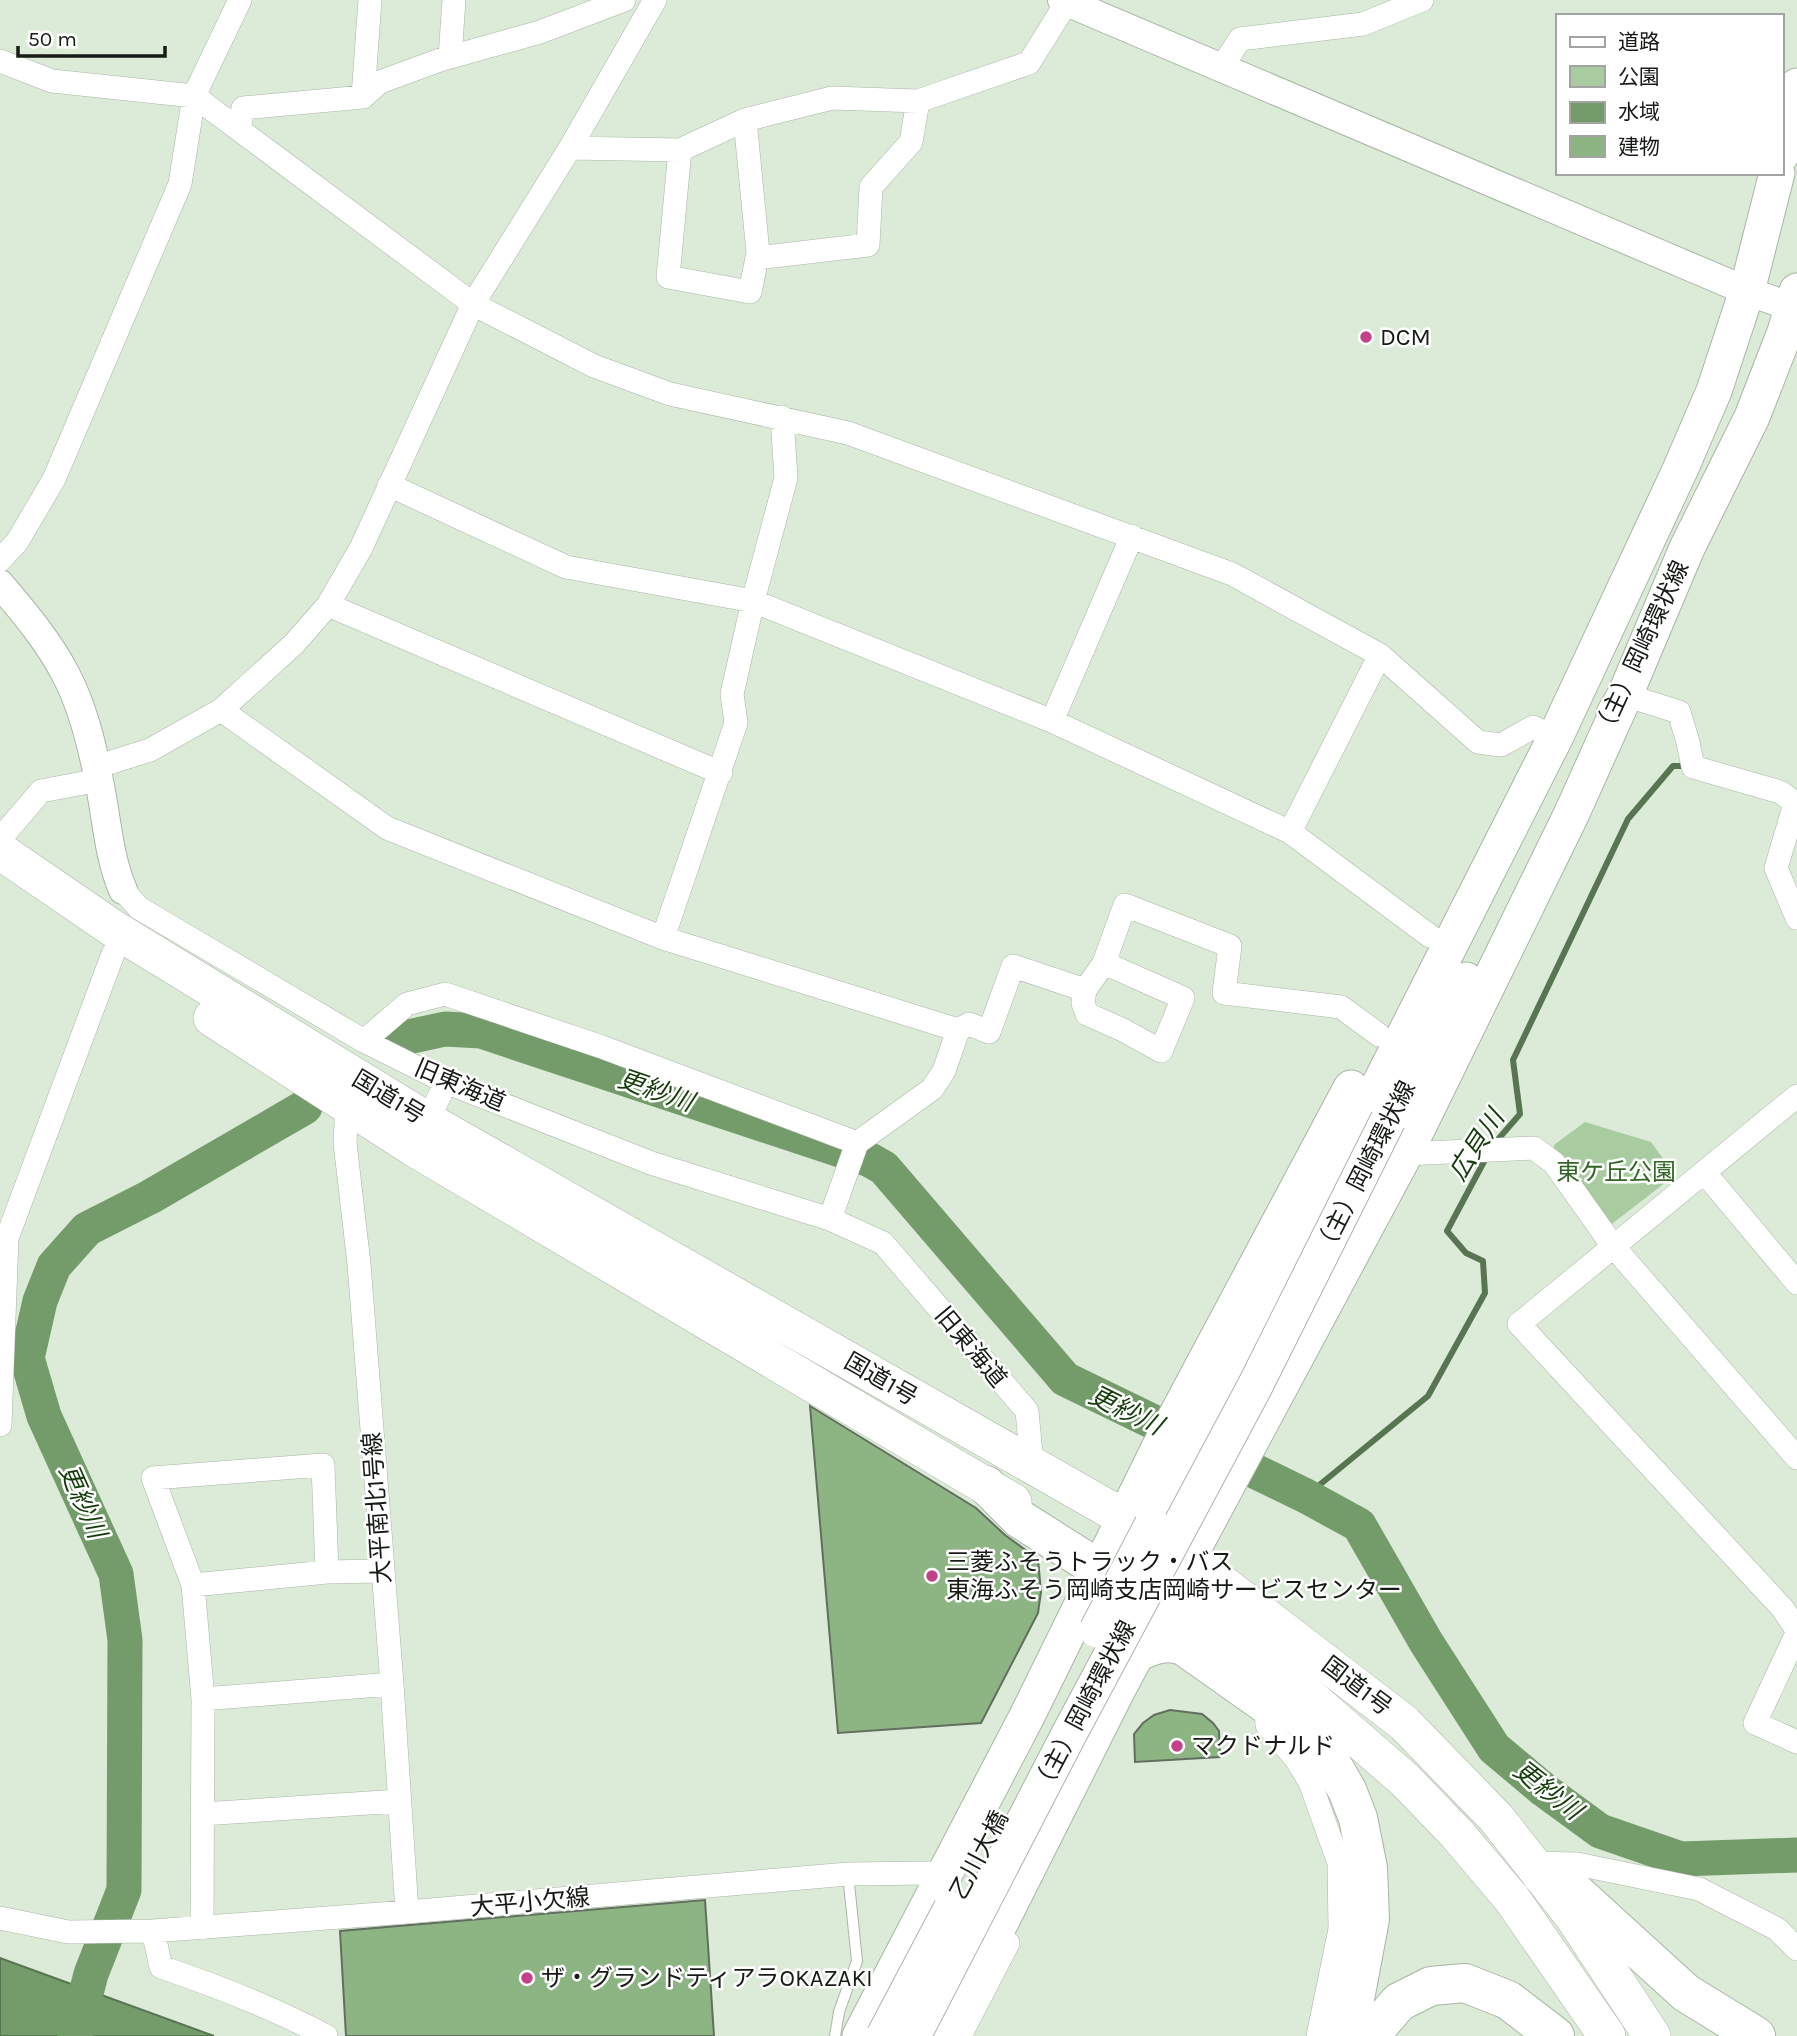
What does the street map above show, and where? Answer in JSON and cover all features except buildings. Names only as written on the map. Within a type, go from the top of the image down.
[{"type":"highway","name":"国道1号","points":[[0,851],[421,1135],[986,1485]]},
{"type":"highway","name":"国道1号","points":[[0,880],[347,1104],[421,1135],[1032,1465],[1147,1513],[1189,1558],[1404,1723],[1497,1819],[1573,1916],[1652,2036]]},
{"type":"highway","points":[[986,1485],[1020,1518],[1165,1601],[1311,1728],[1335,1768],[1358,1818],[1368,1868],[1370,1919],[1348,2036]]},
{"type":"highway","name":"国道1号","points":[[1165,1601],[1214,1620],[1265,1659],[1405,1780],[1457,1834],[1511,1899],[1607,2036]]},
{"type":"highway","points":[[1535,1869],[1574,1891],[1686,1993],[1756,2036]]},
{"type":"highway","points":[[1373,2036],[1374,2031],[1399,2002],[1431,1986],[1465,1983],[1508,2000],[1555,2036]]},
{"type":"main road","points":[[1783,146],[1797,86]]},
{"type":"main road","name":"（主）岡崎環状線","points":[[913,2036],[1068,1736],[1255,1385],[1377,1116],[1690,448],[1714,391],[1747,291],[1776,175]]},
{"type":"main road","name":"（主）岡崎環状線","points":[[1147,1513],[1625,695],[1687,548],[1752,417],[1794,315]]},
{"type":"main road","points":[[937,2036],[1030,1866],[1134,1659],[1405,1154],[1571,815],[1625,695]]},
{"type":"main road","points":[[860,2036],[1027,1716],[1102,1564],[1147,1513],[1159,1448],[1380,1035],[1430,936],[1555,738]]},
{"type":"main road","name":"乙川大橋","points":[[884,2036],[1147,1513]]},
{"type":"street","points":[[0,560],[17,542],[54,480],[180,184],[194,96],[240,0]]},
{"type":"street","points":[[363,97],[370,0]]},
{"type":"street","points":[[450,57],[454,0]]},
{"type":"street","points":[[0,839],[41,791],[97,774],[149,750],[221,710],[295,644],[328,605],[361,548],[473,304],[570,148],[651,5],[625,0],[540,32],[450,57],[380,82],[363,97],[243,108],[239,129]]},
{"type":"street","points":[[1222,67],[1240,39],[1363,24],[1422,0]]},
{"type":"street","points":[[570,148],[680,150],[745,120],[832,98],[918,101],[1029,63],[1065,1],[1747,291],[1794,315]]},
{"type":"street","points":[[0,61],[52,82],[194,96],[473,304],[594,366],[670,394],[782,416],[848,433],[1232,574],[1380,655],[1478,742],[1501,745],[1533,727],[1555,738]]},
{"type":"street","points":[[757,258],[868,245],[871,187],[911,142],[918,101]]},
{"type":"street","points":[[680,150],[668,277],[750,292],[757,258],[745,120]]},
{"type":"street","points":[[663,938],[736,723],[732,694],[752,601],[786,478],[782,416]]},
{"type":"street","points":[[389,485],[566,568],[752,601],[1052,721],[1290,832],[1430,936]]},
{"type":"street","points":[[1052,721],[1132,537]]},
{"type":"street","name":"旧東海道","points":[[0,584],[30,619],[66,674],[82,710],[97,774],[114,870],[123,890],[139,908],[364,1041],[446,1082],[651,1163],[830,1219],[883,1243],[1027,1411],[1032,1465]]},
{"type":"street","points":[[328,605],[721,773]]},
{"type":"street","points":[[1290,832],[1380,655]]},
{"type":"street","points":[[1625,695],[1679,712],[1693,767],[1780,792],[1796,804],[1776,868],[1797,918]]},
{"type":"street","points":[[221,710],[387,828],[663,938],[958,1030]]},
{"type":"street","points":[[1104,963],[1183,998],[1161,1051],[1087,1014],[1083,1003],[1085,990],[1104,963],[1125,905],[1230,946],[1224,993],[1341,1007],[1380,1035]]},
{"type":"street","points":[[0,1425],[4,1238],[113,954]]},
{"type":"street","points":[[830,1219],[857,1143],[932,1089],[944,1071],[958,1030],[969,1024],[989,1032],[1013,966],[1085,990]]},
{"type":"street","points":[[364,1041],[407,1004],[445,994],[602,1047],[857,1143]]},
{"type":"street","points":[[421,1135],[446,1082]]},
{"type":"street","points":[[1795,1100],[1519,1324],[1783,1609],[1797,1632],[1755,1723],[1797,1742]]},
{"type":"street","name":"大平南北1号線","points":[[347,1104],[345,1143],[359,1264],[407,1912]]},
{"type":"street","points":[[1405,1154],[1534,1148],[1554,1163],[1613,1246],[1797,1458]]},
{"type":"street","points":[[1704,1172],[1797,1283]]},
{"type":"street","points":[[202,1928],[204,1699],[193,1585],[153,1478],[323,1465],[327,1572]]},
{"type":"street","points":[[193,1585],[327,1572],[381,1571]]},
{"type":"street","points":[[1134,1659],[1157,1649],[1174,1648],[1191,1657],[1300,1736],[1335,1768]]},
{"type":"street","points":[[204,1699],[392,1684]]},
{"type":"street","points":[[1266,1710],[1267,1725],[1296,1759],[1310,1782],[1339,1863],[1340,1929],[1318,2036]]},
{"type":"street","points":[[854,2036],[853,2020],[859,2000],[997,1754],[1027,1716]]},
{"type":"street","points":[[960,2036],[1047,1868],[1081,1763]]},
{"type":"street","points":[[202,1814],[399,1801]]},
{"type":"street","points":[[1535,1869],[1577,1864],[1699,1889],[1777,1929],[1797,1949]]},
{"type":"street","name":"大平小欠線","points":[[0,1918],[68,1932],[142,1931],[407,1912],[848,1874],[929,1872]]},
{"type":"street","points":[[142,1931],[160,1967],[299,2021],[326,2036]]},
{"type":"lane","points":[[835,2036],[839,2012],[857,1961],[848,1874]]},
{"type":"green space","name":"東ケ丘公園","points":[[1585,1122],[1651,1142],[1675,1175],[1608,1227],[1554,1155],[1554,1145]]},
{"type":"water","points":[[0,1958],[8,1961],[214,2036],[0,2036]]},
{"type":"waterway","name":"広貝川","points":[[1494,1144],[1520,1114],[1513,1060],[1628,819],[1673,766],[1687,766]]},
{"type":"waterway","name":"更紗川","points":[[399,1039],[445,1029],[481,1031],[870,1160],[884,1168],[1065,1379],[1306,1496],[1359,1525],[1426,1642],[1494,1748],[1544,1790],[1600,1831],[1681,1859],[1797,1855]]},
{"type":"waterway","name":"更紗川","points":[[75,2036],[91,1974],[124,1890],[125,1640],[116,1574],[44,1416],[27,1358],[40,1301],[54,1266],[87,1229],[150,1197],[305,1107]]},
{"type":"waterway","name":"広貝川","points":[[1306,1496],[1428,1396],[1485,1293],[1483,1261],[1466,1253],[1447,1231],[1487,1156]]},
{"type":"place","name":"DCM","points":[[1366,337]]},
{"type":"place","name":"三菱ふそうトラック・バス 東海ふそう岡崎支店岡崎サービスセンター","points":[[932,1576]]},
{"type":"place","name":"マクドナルド","points":[[1177,1746]]},
{"type":"place","name":"ザ・グランドティアラOKAZAKI","points":[[527,1978]]}]
